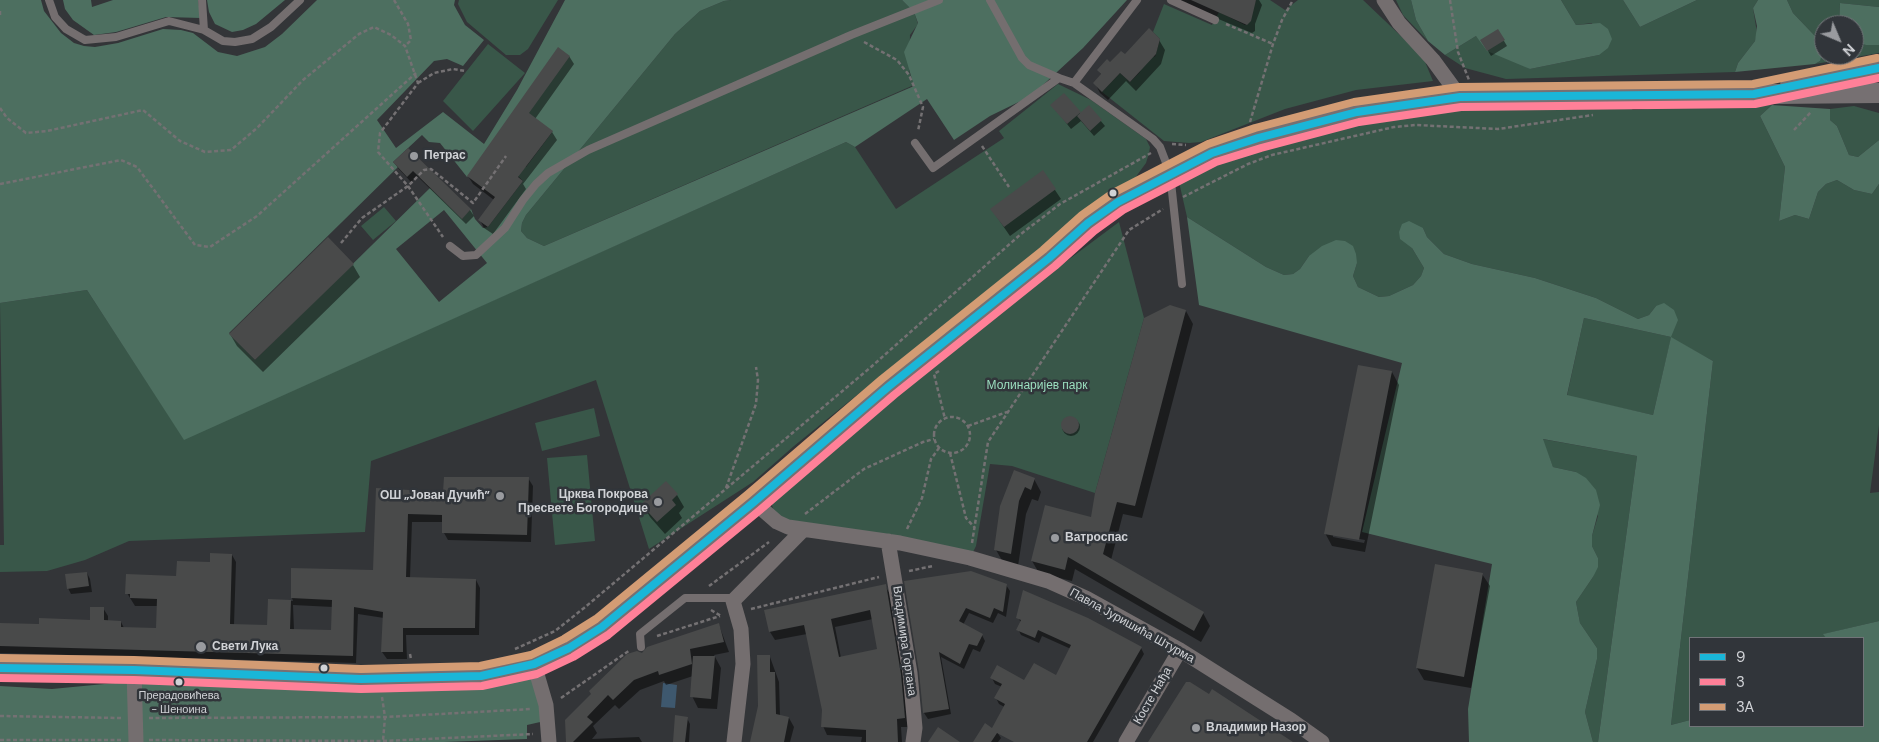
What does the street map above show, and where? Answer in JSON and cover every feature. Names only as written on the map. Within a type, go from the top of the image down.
[{"type":"main road","points":[[1754,94],[1879,68]]},
{"type":"main road","points":[[0,668],[134,670],[361,679],[481,676],[534,664],[570,648],[602,627],[1088,223],[1118,202],[1170,173],[1212,153],[1357,112],[1465,89],[1754,94],[1879,93]]},
{"type":"street","points":[[1384,0],[1399,23],[1433,60],[1465,89]]},
{"type":"street","name":"Павла Јуришића Штурма","points":[[754,502],[777,522],[803,530],[894,542],[970,558],[1063,588],[1086,598],[1180,650],[1291,720],[1322,742]]},
{"type":"street","points":[[734,742],[743,664],[741,629],[735,606],[803,530]]},
{"type":"street","name":"Владимира Гортана","points":[[894,542],[894,574],[910,673],[915,728],[913,742]]},
{"type":"street","name":"Косте Нађа","points":[[1126,742],[1180,650]]},
{"type":"street","points":[[534,664],[546,705],[549,736]]},
{"type":"street","points":[[134,670],[136,741]]},
{"type":"lane","points":[[49,0],[54,17],[66,29],[85,40],[116,37],[169,21],[204,30],[222,41],[252,39],[272,27],[300,0]]},
{"type":"lane","points":[[202,0],[204,30]]},
{"type":"lane","points":[[450,246],[463,256],[476,255],[505,228],[536,184],[548,173],[588,150],[851,35],[939,0]]},
{"type":"lane","points":[[990,0],[1022,58],[1029,65],[1074,83],[1153,139],[1160,147],[1170,173],[1182,284]]},
{"type":"lane","points":[[1074,83],[1137,0]]},
{"type":"lane","points":[[1171,0],[1215,20]]},
{"type":"lane","points":[[915,143],[933,168],[977,139],[1059,78]]},
{"type":"lane","points":[[641,647],[640,634],[686,598],[735,606]]},
{"type":"path","points":[[394,0],[408,24],[411,40],[405,46]]},
{"type":"path","points":[[1248,130],[1273,44],[1282,20],[1293,0]]},
{"type":"path","points":[[1450,0],[1465,89]]},
{"type":"path","points":[[1215,20],[1273,44]]},
{"type":"path","points":[[0,108],[7,118],[26,133],[47,131],[143,110],[180,141],[188,145],[205,152],[230,150],[257,128],[303,80],[359,34],[374,27],[392,35],[405,46],[418,83]]},
{"type":"path","points":[[851,35],[897,60],[909,75],[923,107],[915,143]]},
{"type":"path","points":[[450,246],[408,186],[378,152],[380,133],[418,83],[434,73],[453,69],[465,71]]},
{"type":"path","points":[[0,184],[121,160],[137,167],[195,245],[210,246],[257,216],[416,73]]},
{"type":"path","points":[[1794,130],[1813,110]]},
{"type":"path","points":[[970,558],[988,442],[1129,230],[1172,203],[1248,164],[1272,155],[1394,127],[1416,125],[1498,129],[1602,114]]},
{"type":"path","points":[[977,139],[1009,187]]},
{"type":"path","points":[[509,652],[555,631],[870,367],[1021,234],[1060,204],[1160,147]]},
{"type":"path","points":[[341,243],[362,218],[408,186],[424,170],[431,169],[473,203],[506,156]]},
{"type":"path","points":[[726,489],[756,404],[758,380],[756,367]]},
{"type":"path","points":[[940,371],[934,374],[945,419]]},
{"type":"path","points":[[967,427],[1009,412]]},
{"type":"path","points":[[954,418],[962,420],[967,427],[970,436],[966,446],[958,452],[950,453],[939,448],[934,440],[934,431],[938,424],[945,419],[954,418]]},
{"type":"path","points":[[894,542],[922,498],[931,459],[939,448]]},
{"type":"path","points":[[950,453],[966,518],[975,528]]},
{"type":"path","points":[[694,598],[720,616],[735,606],[941,564]]},
{"type":"path","points":[[402,659],[411,659],[410,654]]},
{"type":"path","points":[[382,690],[385,717],[383,741]]},
{"type":"path","points":[[0,716],[135,718],[385,717],[531,709]]},
{"type":"path","points":[[0,740],[383,741],[549,736]]},
{"type":"green space","points":[[0,0],[41,0],[44,11],[61,33],[74,43],[84,46],[95,47],[118,43],[163,29],[181,30],[193,33],[218,52],[237,56],[265,47],[282,34],[317,0],[455,0],[454,5],[465,25],[484,40],[463,66],[447,59],[434,61],[377,120],[396,148],[443,112],[484,144],[517,90],[565,0],[731,0],[700,11],[675,34],[526,215],[521,231],[527,238],[544,246],[914,86],[904,52],[918,23],[914,12],[902,0],[1127,0],[1083,48],[1031,96],[990,116],[954,140],[927,99],[855,147],[846,142],[184,440],[87,290],[0,303]],"holes":[[[553,131],[526,167],[517,160]],[[422,135],[429,142],[440,143],[467,177],[474,169],[510,168],[523,181],[488,227],[483,228],[475,219],[471,209],[462,218],[430,188],[255,360],[229,333],[398,167],[393,162]],[[444,210],[487,263],[439,302],[396,249]]]},
{"type":"green space","points":[[63,0],[91,0],[92,7],[113,0],[198,0],[201,18],[166,17],[116,32],[94,35],[73,20],[65,9]]},
{"type":"green space","points":[[207,0],[285,0],[256,24],[243,30],[232,32],[215,24],[209,12]]},
{"type":"green space","points":[[459,0],[558,0],[528,49],[520,55],[506,55],[467,22],[458,4]]},
{"type":"green space","points":[[731,0],[902,0],[914,12],[918,24],[910,35],[909,71],[914,85],[544,246],[527,238],[521,231],[526,215],[675,34],[700,11]]},
{"type":"green space","points":[[1256,0],[1270,0],[1285,10],[1298,0],[1363,0],[1423,57],[1433,81],[1356,90],[1285,109],[1201,142],[1189,143],[1164,141],[1102,92],[1120,73],[1130,82],[1140,72],[1145,49],[1155,57],[1160,39],[1153,32],[1164,4],[1212,25],[1219,12],[1245,25]]},
{"type":"green space","points":[[1396,0],[1411,0],[1416,20],[1428,41],[1403,15]]},
{"type":"green space","points":[[1411,0],[1561,0],[1576,25],[1600,23],[1608,29],[1612,39],[1608,48],[1599,55],[1530,69],[1487,51],[1476,36],[1445,55],[1428,41],[1416,20]]},
{"type":"green space","points":[[1561,0],[1623,0],[1640,27],[1697,0],[1758,0],[1753,8],[1757,33],[1755,41],[1738,63],[1735,72],[1506,79],[1465,68],[1445,55],[1476,36],[1530,69],[1599,55],[1592,23],[1576,25]]},
{"type":"green space","points":[[1623,0],[1697,0],[1640,27]]},
{"type":"green space","points":[[1758,0],[1787,0],[1793,13],[1814,35],[1814,64],[1735,72],[1738,63],[1755,41],[1757,26],[1753,8]]},
{"type":"green space","points":[[1787,0],[1879,0],[1879,7],[1840,3],[1839,15],[1814,15],[1814,35],[1793,13]]},
{"type":"green space","points":[[1840,3],[1879,7],[1879,45],[1864,44],[1864,15],[1839,15]]},
{"type":"green space","points":[[488,44],[525,73],[473,131],[443,101]]},
{"type":"green space","points":[[1864,44],[1879,45],[1879,53],[1864,56]]},
{"type":"green space","points":[[1058,84],[1091,100],[1146,139],[1150,147],[1149,153],[1146,163],[1135,178],[878,378],[753,482],[649,549],[596,380],[371,461],[365,532],[129,541],[85,560],[47,571],[0,572],[0,545],[4,545],[0,303],[87,290],[184,439],[846,142],[855,147],[896,209],[1004,138],[999,131]]},
{"type":"green space","points":[[1636,102],[1632,110],[1707,105],[1772,105],[1760,116],[1785,167],[1779,221],[1795,215],[1809,219],[1818,192],[1826,184],[1837,180],[1854,190],[1872,194],[1879,184],[1879,425],[1870,493],[1879,492],[1879,621],[1824,634],[1826,637],[1689,637],[1689,720],[1671,725],[1713,361],[1671,338],[1653,415],[1567,396],[1584,318],[1671,337],[1656,306],[1649,315],[1638,319],[1596,298],[1535,278],[1472,264],[1444,254],[1427,237],[1423,228],[1412,248],[1424,268],[1421,276],[1413,285],[1389,296],[1379,297],[1358,287],[1353,276],[1357,263],[1309,256],[1300,269],[1293,274],[1284,275],[1266,267],[1187,217],[1179,182],[1217,161],[1258,145],[1360,120],[1459,106]]},
{"type":"green space","points":[[1772,105],[1830,109],[1830,120],[1837,126],[1849,155],[1858,157],[1879,140],[1879,184],[1872,194],[1854,190],[1837,180],[1826,184],[1818,192],[1809,219],[1795,215],[1779,221],[1785,167],[1760,116]]},
{"type":"green space","points":[[1854,106],[1879,113],[1879,140],[1858,157],[1849,155],[1837,126],[1830,120],[1830,109]]},
{"type":"green space","points":[[384,207],[396,221],[373,240],[361,226]]},
{"type":"green space","points":[[1187,217],[1266,267],[1284,275],[1293,274],[1300,269],[1309,256],[1322,246],[1336,240],[1345,241],[1353,246],[1356,254],[1357,263],[1353,276],[1358,287],[1379,297],[1389,296],[1413,285],[1421,276],[1424,268],[1412,248],[1400,239],[1399,232],[1402,224],[1409,221],[1423,228],[1427,237],[1444,254],[1472,264],[1535,278],[1596,298],[1638,319],[1649,315],[1656,306],[1664,303],[1674,310],[1678,320],[1671,337],[1713,361],[1671,725],[1689,720],[1689,727],[1864,727],[1864,637],[1825,637],[1823,634],[1879,621],[1879,742],[1598,742],[1637,456],[1543,439],[1553,467],[1576,472],[1586,478],[1596,490],[1600,505],[1592,536],[1592,546],[1598,558],[1598,567],[1576,602],[1580,623],[1597,648],[1597,659],[1585,712],[1593,742],[1469,742],[1468,709],[1492,564],[1362,532],[1402,363],[1199,305]],"holes":[[[1584,318],[1671,337],[1653,415],[1567,395]]]},
{"type":"green space","name":"Молинаријев парк","points":[[1119,222],[1144,318],[1095,493],[1012,466],[990,464],[976,546],[970,558],[777,522],[771,502],[890,397],[973,331]]},
{"type":"green space","points":[[594,408],[600,436],[542,451],[535,423]]},
{"type":"green space","points":[[1542,439],[1637,456],[1598,742],[1593,742],[1585,712],[1597,659],[1597,648],[1580,623],[1576,602],[1593,577],[1598,558],[1592,546],[1592,536],[1598,516],[1576,472],[1553,467]]},
{"type":"green space","points":[[587,455],[595,541],[555,545],[547,458]]},
{"type":"green space","points":[[534,664],[549,720],[527,725],[527,739],[444,742],[0,742],[0,686],[52,689],[146,680]]},
{"type":"water","points":[[663,683],[677,685],[675,708],[661,707]]},
{"type":"building","points":[[1191,0],[1256,0],[1251,21],[1247,25]]},
{"type":"building","points":[[1149,28],[1160,39],[1156,54],[1130,82],[1120,73],[1102,92],[1093,83],[1101,74],[1097,70],[1107,59],[1110,62],[1121,51],[1125,54]]},
{"type":"building","points":[[1498,29],[1505,40],[1487,51],[1480,40]]},
{"type":"building","points":[[558,47],[570,56],[529,113],[553,131],[518,177],[523,181],[488,227],[478,220],[495,197],[467,176]]},
{"type":"building","points":[[1064,93],[1081,112],[1067,124],[1050,105]]},
{"type":"building","points":[[1089,105],[1102,120],[1090,131],[1077,116]]},
{"type":"building","points":[[408,148],[471,209],[462,219],[413,171],[407,177],[393,162]]},
{"type":"building","points":[[1043,170],[1056,189],[1004,227],[990,209]]},
{"type":"building","points":[[328,237],[354,264],[255,360],[229,334]]},
{"type":"building","points":[[1170,305],[1186,310],[1135,506],[1117,502],[1103,554],[1204,612],[1194,631],[1068,557],[1065,570],[1031,561],[1045,505],[1091,517],[1095,493],[1144,318]]},
{"type":"building","points":[[1358,365],[1392,371],[1359,540],[1324,534]]},
{"type":"building","points":[[1070,416],[1076,419],[1079,425],[1076,431],[1070,434],[1064,431],[1061,425],[1064,419]]},
{"type":"building","points":[[1014,470],[1035,478],[1031,490],[1025,487],[1019,501],[1011,554],[994,550],[1000,506]]},
{"type":"building","points":[[444,477],[529,477],[527,535],[442,533],[442,515],[408,514],[406,577],[476,579],[475,628],[403,628],[403,652],[381,652],[383,612],[354,607],[353,656],[0,646],[0,623],[39,624],[39,618],[90,620],[90,607],[104,607],[104,620],[121,621],[121,627],[156,628],[157,599],[130,598],[130,594],[125,594],[126,574],[176,576],[177,561],[210,562],[210,553],[232,554],[230,624],[267,625],[268,599],[291,600],[290,629],[331,630],[332,600],[291,598],[291,568],[373,570],[376,488],[443,492]]},
{"type":"building","name":"Црква Покрова Пресвете Богородице","points":[[666,481],[678,494],[672,500],[676,505],[657,522],[641,504]]},
{"type":"building","points":[[1435,564],[1483,573],[1464,677],[1416,668]]},
{"type":"building","points":[[971,571],[1007,584],[1003,612],[994,608],[990,618],[966,608],[959,621],[983,634],[977,646],[969,644],[960,664],[939,652],[949,709],[923,713],[919,672],[904,581]]},
{"type":"building","points":[[87,572],[89,586],[67,589],[65,574]]},
{"type":"building","points":[[886,584],[901,674],[905,718],[897,719],[898,742],[866,742],[866,730],[821,727],[822,710],[804,625],[769,632],[764,610]],"holes":[[[870,610],[877,649],[839,657],[831,619]]]},
{"type":"building","points":[[1023,590],[1088,618],[1142,647],[1087,742],[1014,742],[997,733],[991,742],[973,742],[985,723],[992,728],[1005,704],[994,698],[1002,684],[990,678],[997,665],[1024,680],[1034,663],[1056,675],[1071,645],[1038,630],[1035,638],[1016,630],[1021,620],[1016,618]]},
{"type":"building","points":[[719,623],[724,642],[690,649],[692,664],[659,675],[658,671],[634,680],[613,700],[608,695],[587,717],[593,722],[573,742],[566,742],[565,720],[591,694],[589,691],[627,654],[637,651],[642,653],[647,647]]},
{"type":"building","points":[[757,655],[770,655],[770,672],[775,672],[776,714],[789,717],[784,742],[750,742],[758,706]]},
{"type":"building","points":[[693,656],[715,656],[711,699],[690,697]]},
{"type":"building","points":[[1186,682],[1190,682],[1209,694],[1212,689],[1293,742],[1148,742]]},
{"type":"building","points":[[675,715],[688,717],[685,742],[673,742]]},
{"type":"building","points":[[938,727],[960,742],[928,742]]},
{"type":"transit line","name":"3A","points":[[0,658],[134,660],[361,669],[480,666],[531,655],[564,639],[596,619],[748,494],[882,379],[1043,250],[1082,215],[1113,193],[1208,144],[1255,128],[1354,102],[1459,87],[1753,84],[1877,58]]},
{"type":"transit line","name":"9","points":[[0,668],[134,670],[361,679],[481,676],[534,664],[569,648],[602,627],[754,502],[888,387],[1049,258],[1088,223],[1118,202],[1212,153],[1258,138],[1357,112],[1460,97],[1754,94],[1879,68]]},
{"type":"transit line","name":"3","points":[[0,678],[134,680],[361,689],[482,686],[537,674],[573,657],[608,635],[760,510],[894,395],[1055,266],[1094,231],[1123,210],[1216,162],[1359,122],[1461,107],[1755,104],[1879,78]]},
{"type":"place","name":"Петрас","points":[[414,156]]},
{"type":"place","name":"ОШ „Јован Дучић”","points":[[500,496]]},
{"type":"place","name":"Црква Покрова Пресвете Богородице","points":[[658,502]]},
{"type":"place","name":"Ватроспас","points":[[1055,538]]},
{"type":"place","name":"Свети Лука","points":[[201,647]]},
{"type":"place","name":"Прерадовићева - Шеноина","points":[[179,682]]},
{"type":"place","name":"Владимир Назор","points":[[1196,728]]}]
